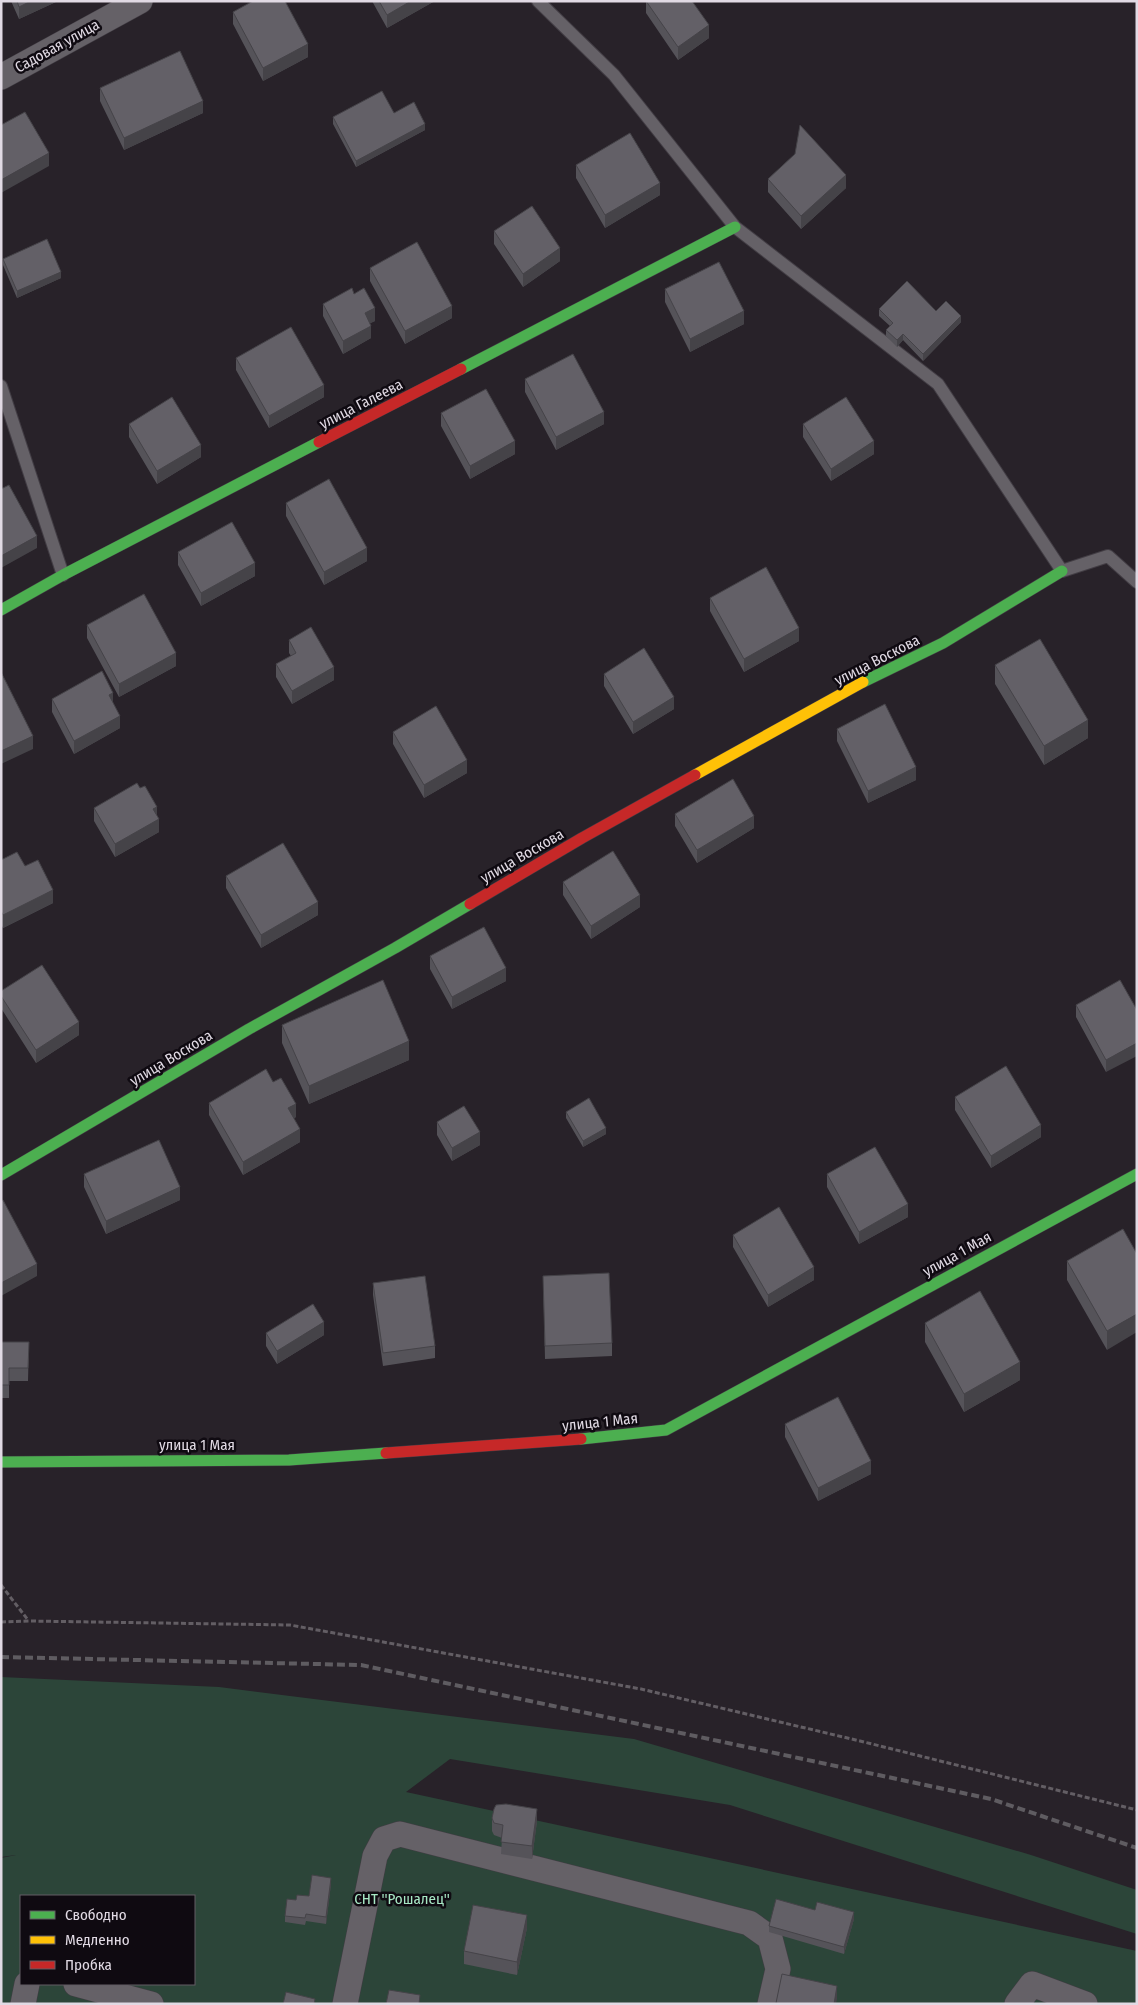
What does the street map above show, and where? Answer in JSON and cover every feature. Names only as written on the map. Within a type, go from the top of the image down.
[{"type":"street","name":"Садовая улица","points":[[1,77],[140,1]]},
{"type":"street","name":"улица Галеева","points":[[1,610],[63,575],[735,228]]},
{"type":"street","name":"улица Воскова","points":[[1,1175],[249,1029],[396,948],[582,838],[874,676],[943,643],[1062,571]]},
{"type":"street","name":"улица 1 Мая","points":[[1,1462],[289,1460],[554,1442],[666,1430],[1137,1174]]},
{"type":"street","points":[[345,2004],[375,1856],[384,1839],[400,1834],[749,1923],[770,1938],[774,1953],[778,1969],[770,2004]]},
{"type":"street","points":[[1017,2004],[1032,1984],[1085,2004]]},
{"type":"street","points":[[23,2004],[27,1985]]},
{"type":"street","points":[[80,1985],[151,2004]]},
{"type":"lane","points":[[538,1],[614,75],[735,228],[938,384],[1062,571],[1108,556],[1137,582]]},
{"type":"lane","points":[[1,386],[63,575]]},
{"type":"path","points":[[1,1586],[29,1621]]},
{"type":"path","points":[[1,1622],[290,1625],[641,1690],[860,1740],[1137,1810]]},
{"type":"green space","name":"СНТ ''Рошалец''","points":[[1,1677],[219,1687],[634,1739],[1031,1855],[1137,1890],[1137,1934],[730,1805],[450,1759],[406,1792],[1137,1951],[1137,2004],[1,2004],[1,1858],[16,1855],[1,1857]]},
{"type":"building","points":[[17,1],[31,1],[19,7]]},
{"type":"building","points":[[253,1],[285,1],[308,44],[263,68],[233,12]]},
{"type":"building","points":[[379,1],[411,1],[387,15]]},
{"type":"building","points":[[646,1],[692,1],[709,25],[678,47]]},
{"type":"building","points":[[180,51],[203,101],[124,138],[100,88]]},
{"type":"building","points":[[382,91],[394,113],[414,102],[425,124],[356,161],[333,117]]},
{"type":"building","points":[[25,112],[49,153],[1,180],[1,125]]},
{"type":"building","points":[[800,125],[846,175],[801,216],[768,179],[795,154]]},
{"type":"building","points":[[630,133],[660,183],[605,215],[576,165]]},
{"type":"building","points":[[532,206],[560,248],[523,274],[494,231]]},
{"type":"building","points":[[47,239],[61,272],[17,291],[3,259]]},
{"type":"building","points":[[417,242],[452,306],[405,331],[370,268]]},
{"type":"building","points":[[719,262],[744,311],[690,339],[665,289]]},
{"type":"building","points":[[907,281],[936,311],[946,301],[961,316],[923,354],[903,334],[897,340],[886,330],[893,323],[879,309]]},
{"type":"building","points":[[352,288],[354,294],[364,288],[375,308],[365,313],[371,326],[343,341],[323,304]]},
{"type":"building","points":[[291,327],[324,385],[269,416],[236,358]]},
{"type":"building","points":[[573,354],[604,412],[556,437],[525,379]]},
{"type":"building","points":[[486,389],[515,441],[470,466],[441,413]]},
{"type":"building","points":[[172,397],[201,445],[157,471],[129,424]]},
{"type":"building","points":[[846,397],[874,441],[831,469],[803,424]]},
{"type":"building","points":[[329,479],[367,548],[324,572],[286,503]]},
{"type":"building","points":[[9,485],[37,536],[1,556],[1,489]]},
{"type":"building","points":[[232,522],[255,563],[201,593],[178,552]]},
{"type":"building","points":[[766,567],[799,628],[744,659],[710,598]]},
{"type":"building","points":[[144,594],[176,653],[119,684],[87,625]]},
{"type":"building","points":[[311,627],[334,667],[292,691],[276,664],[296,653],[289,640]]},
{"type":"building","points":[[1040,639],[1088,720],[1044,746],[995,665]]},
{"type":"building","points":[[644,648],[674,697],[633,722],[604,674]]},
{"type":"building","points":[[102,671],[113,693],[109,695],[120,716],[74,741],[52,699]]},
{"type":"building","points":[[1,672],[33,736],[1,751]]},
{"type":"building","points":[[885,704],[916,767],[868,791],[837,729]]},
{"type":"building","points":[[436,706],[467,760],[424,785],[393,732]]},
{"type":"building","points":[[733,779],[754,816],[697,850],[675,814]]},
{"type":"building","points":[[137,783],[140,788],[145,786],[157,807],[153,809],[159,819],[115,844],[94,808]]},
{"type":"building","points":[[283,843],[318,902],[261,935],[226,876]]},
{"type":"building","points":[[613,851],[640,895],[591,926],[563,882]]},
{"type":"building","points":[[17,852],[25,866],[38,860],[53,890],[3,915],[1,911],[1,860]]},
{"type":"building","points":[[484,927],[506,968],[452,997],[430,956]]},
{"type":"building","points":[[42,965],[79,1022],[36,1050],[1,996],[1,991]]},
{"type":"building","points":[[383,980],[409,1041],[309,1086],[282,1025]]},
{"type":"building","points":[[1120,980],[1137,1010],[1137,1043],[1106,1060],[1076,1005]]},
{"type":"building","points":[[1006,1066],[1041,1125],[991,1156],[955,1097]]},
{"type":"building","points":[[266,1069],[273,1082],[281,1078],[296,1104],[288,1108],[300,1129],[243,1162],[209,1103]]},
{"type":"building","points":[[589,1098],[606,1128],[583,1141],[566,1112]]},
{"type":"building","points":[[464,1106],[480,1132],[452,1148],[437,1122]]},
{"type":"building","points":[[159,1140],[180,1187],[106,1221],[84,1174]]},
{"type":"building","points":[[875,1147],[908,1204],[859,1232],[827,1174]]},
{"type":"building","points":[[3,1200],[37,1264],[1,1283],[1,1201]]},
{"type":"building","points":[[779,1207],[814,1267],[768,1295],[733,1235]]},
{"type":"building","points":[[1123,1229],[1137,1254],[1137,1314],[1107,1331],[1067,1261]]},
{"type":"building","points":[[609,1273],[612,1343],[545,1346],[543,1276]]},
{"type":"building","points":[[425,1276],[435,1346],[383,1353],[373,1283]]},
{"type":"building","points":[[980,1291],[1020,1362],[964,1394],[925,1323]]},
{"type":"building","points":[[313,1304],[324,1322],[277,1351],[266,1333]]},
{"type":"building","points":[[1,1342],[29,1342],[28,1368],[9,1368],[9,1385],[1,1385]]},
{"type":"building","points":[[838,1397],[871,1461],[818,1488],[785,1424]]},
{"type":"building","points":[[506,1804],[537,1809],[532,1846],[501,1842],[503,1825],[494,1823],[492,1818],[496,1805]]},
{"type":"building","points":[[312,1875],[331,1878],[326,1917],[306,1914],[305,1918],[285,1916],[287,1899],[296,1900],[297,1895],[309,1896]]},
{"type":"building","points":[[776,1899],[815,1910],[817,1902],[854,1912],[844,1947],[769,1926]]},
{"type":"building","points":[[473,1905],[527,1915],[517,1962],[464,1951]]},
{"type":"building","points":[[782,1974],[837,1986],[834,2004],[776,2003]]},
{"type":"building","points":[[389,1990],[420,1995],[419,2004],[386,2004]]},
{"type":"building","points":[[286,1992],[315,1999],[314,2004],[283,2004]]},
{"type":"railway","points":[[1,1657],[361,1665],[991,1799],[1137,1848]]},
{"type":"traffic: fast","points":[[461,369],[735,227]]},
{"type":"traffic: fast","points":[[1,610],[63,575],[319,442]]},
{"type":"traffic: fast","points":[[863,682],[943,643],[1062,571]]},
{"type":"traffic: fast","points":[[1,1175],[249,1029],[470,904]]},
{"type":"traffic: fast","points":[[581,1439],[666,1430],[1137,1174]]},
{"type":"traffic: fast","points":[[1,1462],[289,1460],[386,1453]]},
{"type":"traffic: slow","points":[[695,775],[863,682]]},
{"type":"traffic: jam","points":[[319,442],[461,369]]},
{"type":"traffic: jam","points":[[470,904],[582,838],[695,775]]},
{"type":"traffic: jam","points":[[386,1453],[581,1439]]}]
